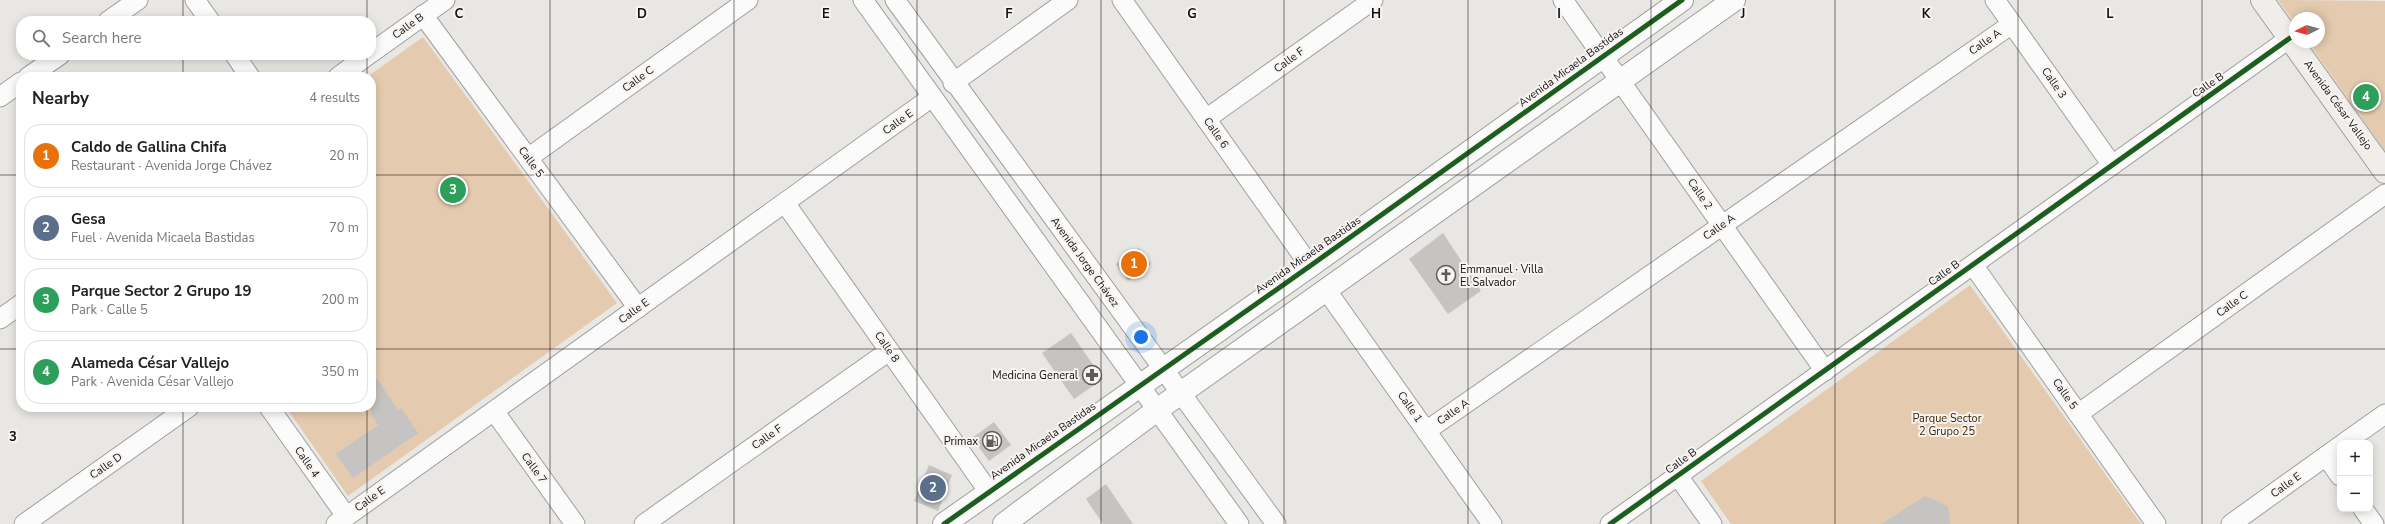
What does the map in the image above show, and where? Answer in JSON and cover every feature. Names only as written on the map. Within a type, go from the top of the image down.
[{"type":"main road","name":"Avenida César Vallejo","points":[[2262,0],[2289,37]]},
{"type":"main road","name":"Avenida César Vallejo","points":[[2297,48],[2385,172]]},
{"type":"street","points":[[115,16],[138,0]]},
{"type":"street","points":[[195,0],[206,16]]},
{"type":"street","name":"Calle B","points":[[376,49],[445,0]]},
{"type":"street","name":"Calle C","points":[[528,158],[748,0]]},
{"type":"street","points":[[862,0],[1239,524]]},
{"type":"street","name":"Avenida Jorge Chávez","points":[[894,0],[1180,395],[1276,524]]},
{"type":"street","points":[[953,83],[1068,0]]},
{"type":"street","name":"Calle 6","points":[[1122,0],[1310,266]]},
{"type":"street","name":"Calle F","points":[[1206,119],[1373,0]]},
{"type":"street","points":[[1563,0],[1603,56]]},
{"type":"street","name":"Avenida Micaela Bastidas","points":[[944,524],[1139,385],[1310,266],[1682,0]]},
{"type":"street","points":[[1007,523],[1157,410],[1327,291],[1734,0]]},
{"type":"street","name":"Calle 3","points":[[1995,0],[2112,165]]},
{"type":"street","name":"Calle 5","points":[[423,16],[638,308]]},
{"type":"street","name":"Calle A","points":[[1426,431],[2012,24]]},
{"type":"street","name":"Calle B","points":[[1610,524],[2289,39]]},
{"type":"street","name":"Calle 2","points":[[1603,56],[1825,371]]},
{"type":"street","points":[[35,72],[53,60]]},
{"type":"street","points":[[238,60],[247,72]]},
{"type":"street","points":[[345,72],[361,60]]},
{"type":"street","points":[[0,97],[16,86]]},
{"type":"street","name":"Calle E","points":[[341,520],[932,97]]},
{"type":"street","name":"Calle C","points":[[2078,414],[2385,194]]},
{"type":"street","name":"Calle 8","points":[[785,203],[989,492]]},
{"type":"street","name":"Calle 5","points":[[1973,265],[2156,524]]},
{"type":"street","name":"Calle 1","points":[[1327,291],[1492,524]]},
{"type":"street","points":[[0,319],[16,308]]},
{"type":"street","name":"Calle F","points":[[644,524],[889,351]]},
{"type":"street","name":"Calle 7","points":[[494,411],[575,524]]},
{"type":"street","name":"Calle D","points":[[24,524],[182,412]]},
{"type":"street","name":"Calle 4","points":[[272,412],[341,520]]},
{"type":"street","points":[[2348,440],[2385,414]]},
{"type":"street","points":[[2333,451],[2337,465]]},
{"type":"street","name":"Calle E","points":[[2231,524],[2333,451]]},
{"type":"street","points":[[1678,476],[1712,524]]},
{"type":"street","points":[[2365,512],[2374,524]]},
{"type":"green space","points":[[2278,0],[2385,1],[2385,151],[2312,48],[2325,48],[2325,12],[2289,12],[2289,16]]},
{"type":"green space","points":[[423,37],[617,303],[348,496],[289,412],[376,412],[376,72],[374,72]]},
{"type":"green space","name":"Parque Sector 2 Grupo 25","points":[[1970,285],[2141,524],[1731,524],[1701,481]]},
{"type":"building","name":"Emmanuel · Villa El Salvador","points":[[1443,233],[1481,291],[1448,314],[1409,259]]},
{"type":"building","points":[[1139,248],[1151,264],[1128,281],[1116,264]]},
{"type":"building","points":[[1071,333],[1103,379],[1074,399],[1042,353]]},
{"type":"building","points":[[376,377],[398,410],[401,408],[418,433],[353,478],[336,454],[378,425],[371,412],[376,412]]},
{"type":"building","name":"Primax","points":[[994,422],[1011,445],[989,461],[972,438]]},
{"type":"building","points":[[929,465],[952,475],[938,511],[914,501]]},
{"type":"building","points":[[1106,484],[1133,524],[1103,524],[1086,499]]},
{"type":"building","points":[[1925,496],[1948,506],[1950,524],[1881,524]]},
{"type":"cycle path","points":[[944,524],[1310,266],[1682,0]]},
{"type":"cycle path","points":[[1610,524],[2289,39]]},
{"type":"place","name":"Alameda César Vallejo","points":[[2366,97]]},
{"type":"place","name":"Parque Sector 2 Grupo 19","points":[[453,190]]},
{"type":"place","name":"Caldo de Gallina Chifa","points":[[1134,264]]},
{"type":"place","name":"Emmanuel · Villa El Salvador","points":[[1446,275]]},
{"type":"place","name":"Medicina General","points":[[1092,375]]},
{"type":"place","name":"Primax","points":[[992,441]]},
{"type":"place","name":"Gesa","points":[[933,488]]}]
